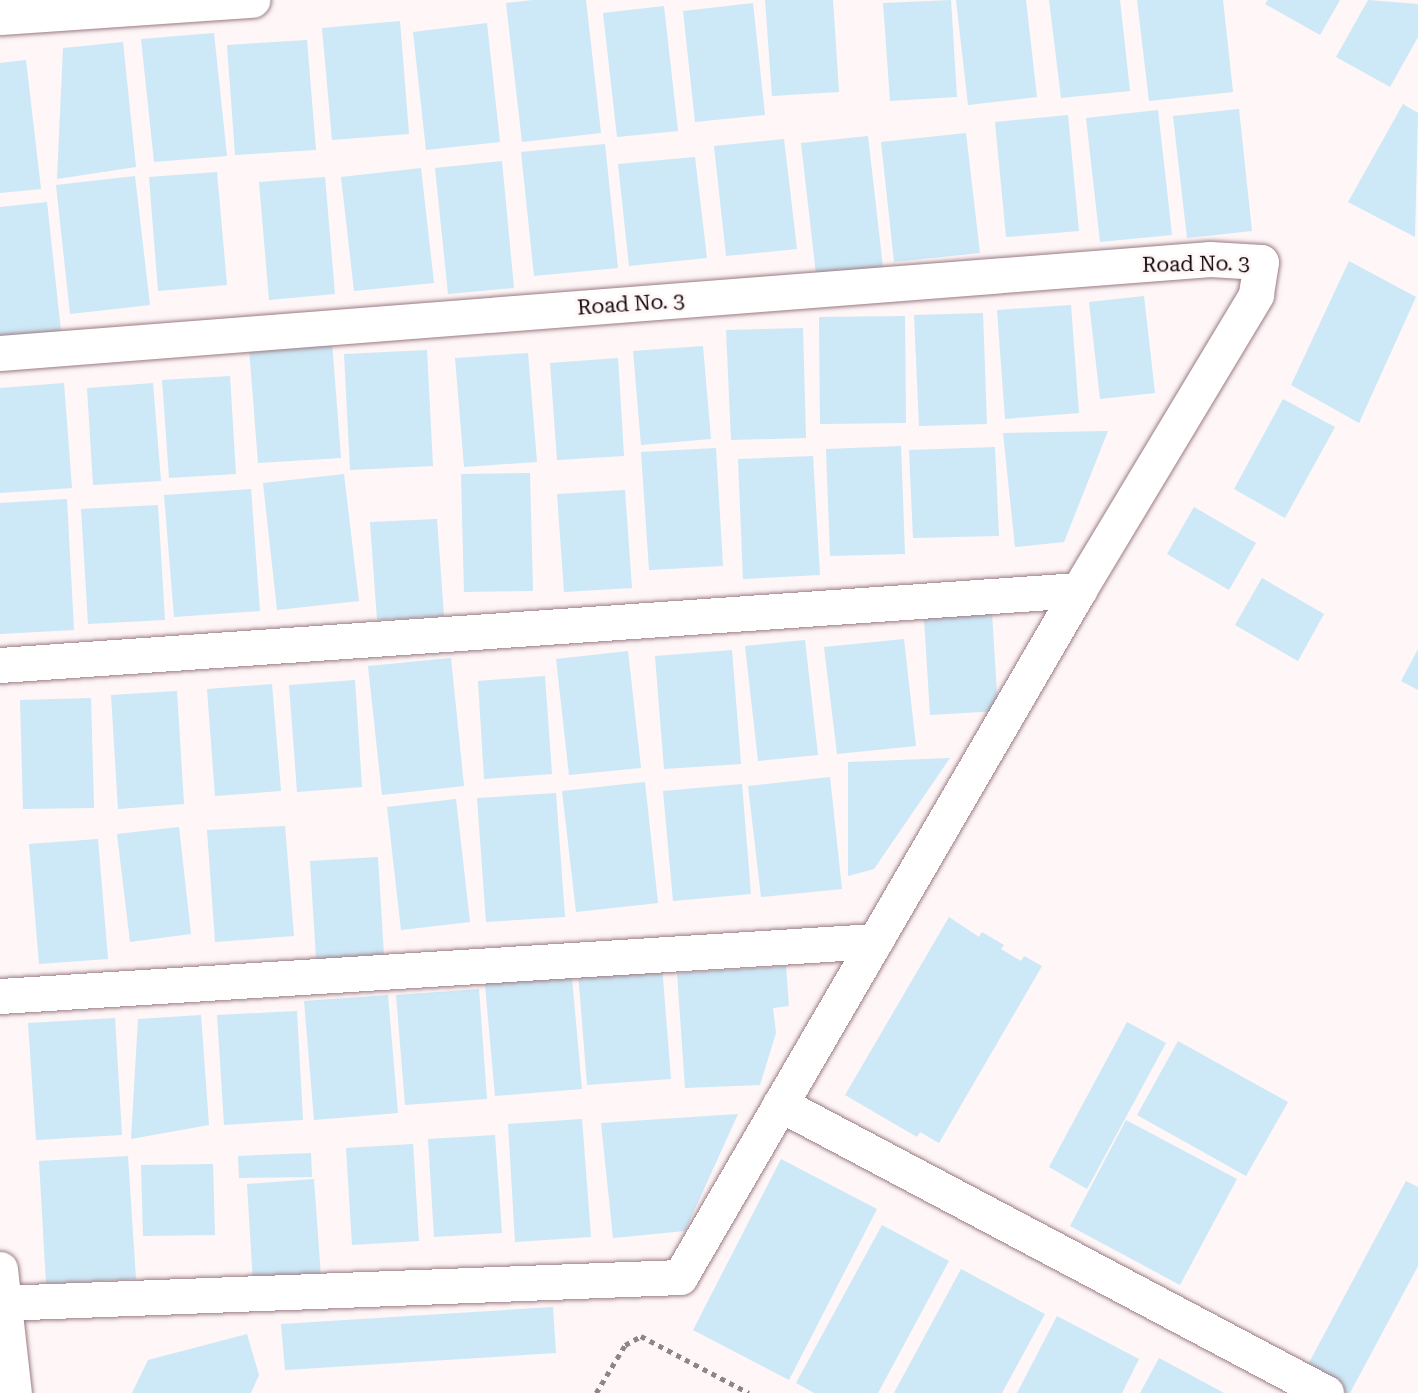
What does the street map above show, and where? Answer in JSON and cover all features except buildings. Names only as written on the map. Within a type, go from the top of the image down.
[{"type":"street","points":[[0,17],[252,0]]},
{"type":"street","name":"Road No. 3","points":[[0,353],[1210,259],[1261,262],[1256,295],[1079,590]]},
{"type":"street","points":[[0,665],[1079,590]]},
{"type":"street","points":[[2,1303],[680,1277],[1079,590]]},
{"type":"street","points":[[0,996],[875,942]]},
{"type":"street","points":[[780,1104],[1326,1393]]},
{"type":"street","points":[[0,1269],[14,1393]]},
{"type":"path","points":[[596,1393],[625,1345],[641,1336],[749,1393]]}]
